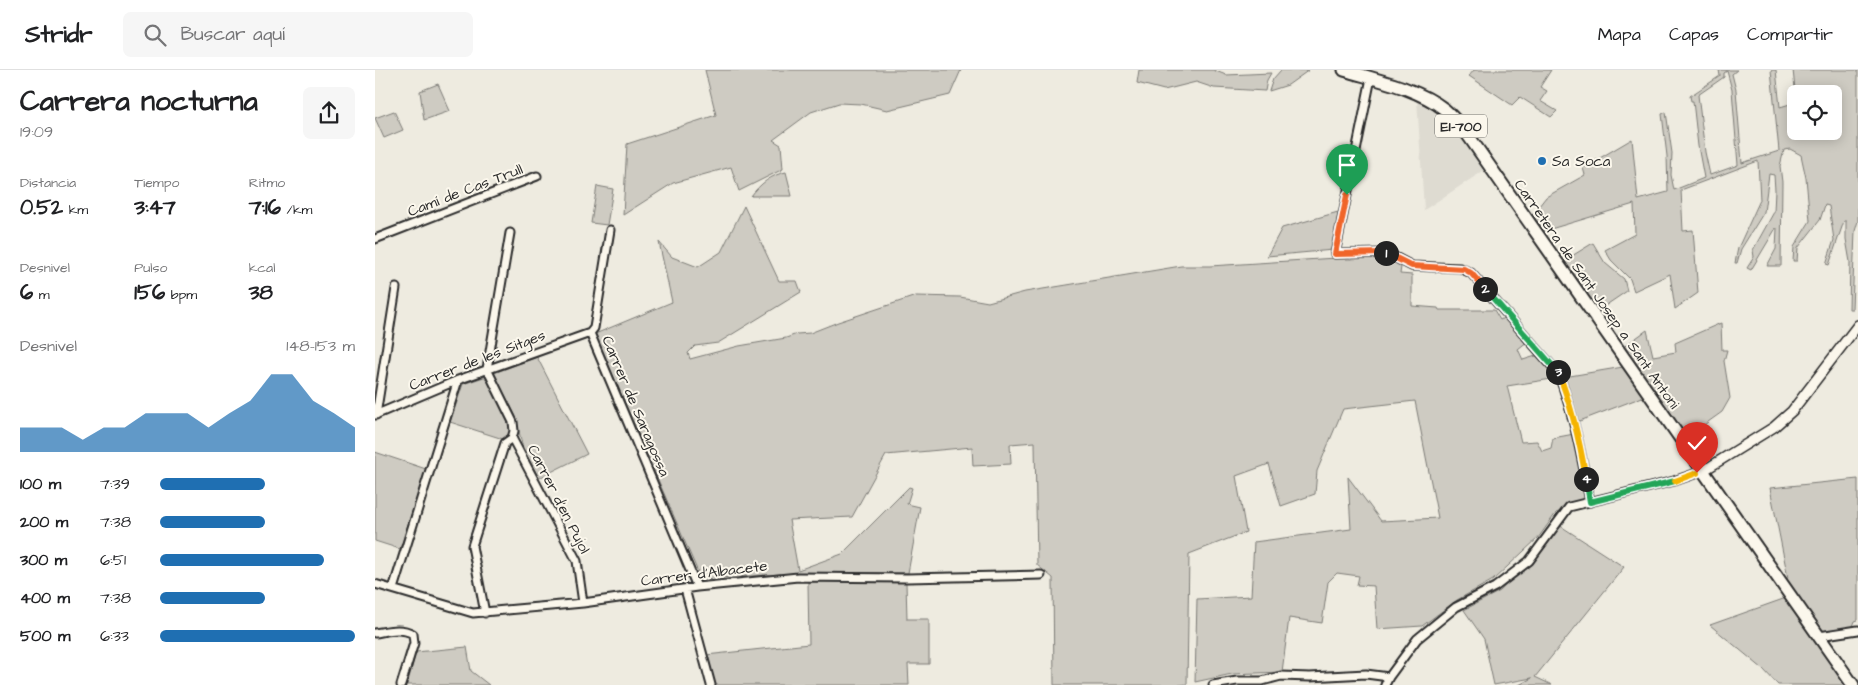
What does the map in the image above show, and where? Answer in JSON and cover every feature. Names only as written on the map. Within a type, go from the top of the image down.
[{"type":"main road","name":"Carretera de Sant Josep a Sant Antoni","points":[[1345,70],[1431,100],[1463,128],[1853,685]]},
{"type":"street","points":[[1371,78],[1335,254],[1387,253],[1412,266],[1460,268],[1471,273],[1558,373],[1581,452],[1590,502]]},
{"type":"street","name":"Camí de Cas Trull","points":[[375,239],[537,176]]},
{"type":"street","name":"Carrer de Saragossa","points":[[610,230],[594,328],[590,333],[697,587]]},
{"type":"street","points":[[487,369],[509,233]]},
{"type":"street","points":[[375,415],[396,288]]},
{"type":"street","points":[[1385,685],[1417,639],[1456,606],[1495,587],[1529,561],[1569,508],[1674,481],[1703,470],[1774,427],[1792,411],[1858,325]]},
{"type":"street","name":"Carrer de les Sitges","points":[[375,415],[487,369],[590,333]]},
{"type":"street","name":"Carrer d'en Pujol","points":[[485,613],[472,546],[505,443],[512,438],[514,431],[513,422],[487,369]]},
{"type":"street","points":[[393,589],[459,380]]},
{"type":"street","name":"Carrer d'en Pujol","points":[[512,438],[577,561],[583,603]]},
{"type":"street","name":"Carrer d'Albacete","points":[[375,584],[473,613],[485,613],[583,603],[697,587],[809,576],[907,578],[1041,575]]},
{"type":"street","points":[[685,589],[711,685]]},
{"type":"street","points":[[375,633],[407,630],[413,634],[414,643],[401,685]]},
{"type":"street","points":[[1819,636],[1858,630]]},
{"type":"street","points":[[1213,685],[1237,681],[1262,681],[1281,676],[1310,677],[1366,674],[1389,678]]},
{"type":"shaded area","points":[[705,70],[961,70],[950,95],[887,110],[861,104],[839,103],[811,112],[773,140],[781,145],[783,169],[739,191],[731,167],[673,183],[623,215],[627,144],[716,115]]},
{"type":"shaded area","points":[[1139,70],[1213,70],[1226,75],[1271,73],[1267,80],[1265,91],[1214,88],[1196,82],[1164,90],[1137,83]]},
{"type":"shaded area","points":[[1281,70],[1309,70],[1288,85],[1269,91],[1273,79]]},
{"type":"shaded area","points":[[1474,70],[1551,70],[1540,87],[1547,91],[1540,101],[1557,111],[1551,117],[1520,97],[1512,105],[1469,76]]},
{"type":"shaded area","points":[[1719,70],[1737,70],[1732,74],[1736,90],[1742,163],[1779,151],[1771,70],[1776,70],[1780,107],[1787,105],[1787,140],[1842,140],[1842,85],[1795,85],[1793,70],[1858,70],[1858,221],[1855,231],[1852,309],[1849,309],[1850,262],[1846,239],[1846,221],[1844,221],[1829,265],[1826,264],[1834,240],[1829,206],[1825,205],[1820,220],[1798,248],[1797,261],[1793,261],[1794,247],[1810,221],[1806,178],[1801,155],[1790,149],[1784,150],[1780,166],[1782,182],[1781,266],[1767,266],[1776,249],[1776,228],[1751,270],[1747,268],[1754,257],[1753,250],[1774,212],[1774,175],[1769,174],[1764,212],[1741,249],[1737,263],[1735,263],[1738,248],[1760,200],[1758,161],[1681,190],[1683,231],[1693,230],[1698,293],[1675,309],[1670,274],[1634,291],[1630,279],[1611,260],[1605,250],[1635,234],[1634,204],[1544,231],[1532,215],[1546,197],[1585,175],[1583,168],[1632,139],[1638,200],[1668,192],[1667,156],[1662,114],[1666,112],[1672,153],[1671,175],[1674,190],[1704,178],[1693,101],[1691,101],[1690,96],[1720,76]],"holes":[[[1727,71],[1732,90],[1738,165],[1710,175],[1705,152],[1698,95],[1724,77],[1724,73]]]},
{"type":"shaded area","points":[[438,84],[450,111],[424,120],[420,91]]},
{"type":"shaded area","points":[[1417,99],[1440,111],[1460,132],[1486,169],[1424,210]]},
{"type":"shaded area","points":[[394,111],[403,130],[384,138],[375,118]]},
{"type":"shaded area","points":[[786,172],[792,196],[751,196],[766,181],[775,175]]},
{"type":"shaded area","points":[[597,186],[613,189],[607,225],[591,223]]},
{"type":"shaded area","points":[[744,206],[779,281],[797,281],[801,292],[718,343],[695,346],[688,353],[690,359],[739,346],[810,333],[916,296],[960,297],[988,302],[1025,292],[1181,266],[1210,266],[1383,255],[1401,267],[1400,274],[1412,275],[1412,306],[1438,308],[1439,310],[1494,310],[1500,320],[1505,317],[1528,341],[1518,349],[1523,360],[1539,355],[1558,378],[1507,386],[1521,442],[1537,441],[1542,451],[1551,448],[1553,438],[1574,434],[1588,501],[1556,513],[1538,538],[1493,580],[1457,600],[1422,626],[1377,629],[1374,586],[1357,585],[1359,576],[1337,573],[1328,582],[1322,623],[1289,618],[1282,672],[1232,674],[1195,682],[1197,599],[1251,596],[1254,542],[1351,529],[1348,477],[1381,521],[1438,518],[1415,401],[1343,409],[1317,471],[1315,494],[1281,506],[1269,464],[1236,476],[1246,532],[1189,554],[1187,684],[1180,685],[1054,685],[1053,578],[1037,565],[1035,442],[1010,444],[1011,464],[973,466],[972,447],[886,455],[852,517],[789,520],[798,570],[842,554],[909,487],[912,488],[907,504],[920,507],[908,573],[798,573],[701,579],[595,334],[672,302],[659,242],[672,257],[698,267],[721,252]]},
{"type":"shaded area","points":[[1338,212],[1333,250],[1267,256],[1282,228]]},
{"type":"shaded area","points":[[1593,243],[1605,263],[1624,279],[1627,291],[1596,312],[1562,262]]},
{"type":"shaded area","points":[[1721,323],[1722,350],[1727,350],[1724,361],[1730,398],[1722,412],[1687,437],[1622,348],[1647,330],[1653,356],[1676,352],[1675,343]]},
{"type":"shaded area","points":[[537,357],[587,454],[539,478],[523,448],[515,415],[494,373]]},
{"type":"shaded area","points":[[1623,367],[1645,396],[1577,422],[1564,377]]},
{"type":"shaded area","points":[[487,376],[510,423],[511,431],[503,439],[450,422],[463,384]]},
{"type":"shaded area","points":[[375,452],[426,469],[400,549],[375,541]]},
{"type":"shaded area","points":[[1858,479],[1858,620],[1855,621],[1852,629],[1825,633],[1818,629],[1726,498],[1729,497],[1785,579],[1788,578],[1770,488]]},
{"type":"shaded area","points":[[1559,525],[1624,567],[1535,677],[1552,685],[1519,685],[1532,678],[1494,685],[1484,639],[1464,610],[1500,591],[1530,562]]},
{"type":"shaded area","points":[[819,578],[904,581],[906,583],[907,619],[929,619],[929,664],[908,664],[909,685],[714,685],[706,655],[809,644],[808,582]]},
{"type":"shaded area","points":[[1786,598],[1847,685],[1778,685],[1763,669],[1710,625]]},
{"type":"shaded area","points":[[467,647],[471,671],[489,685],[407,685],[416,652]]},
{"type":"place","name":"Sa Soca","points":[[1542,161]]},
{"type":"route","points":[[1347,195],[1335,254],[1387,253],[1412,266],[1467,270],[1558,373],[1581,452],[1590,502],[1674,481],[1697,473]]}]
